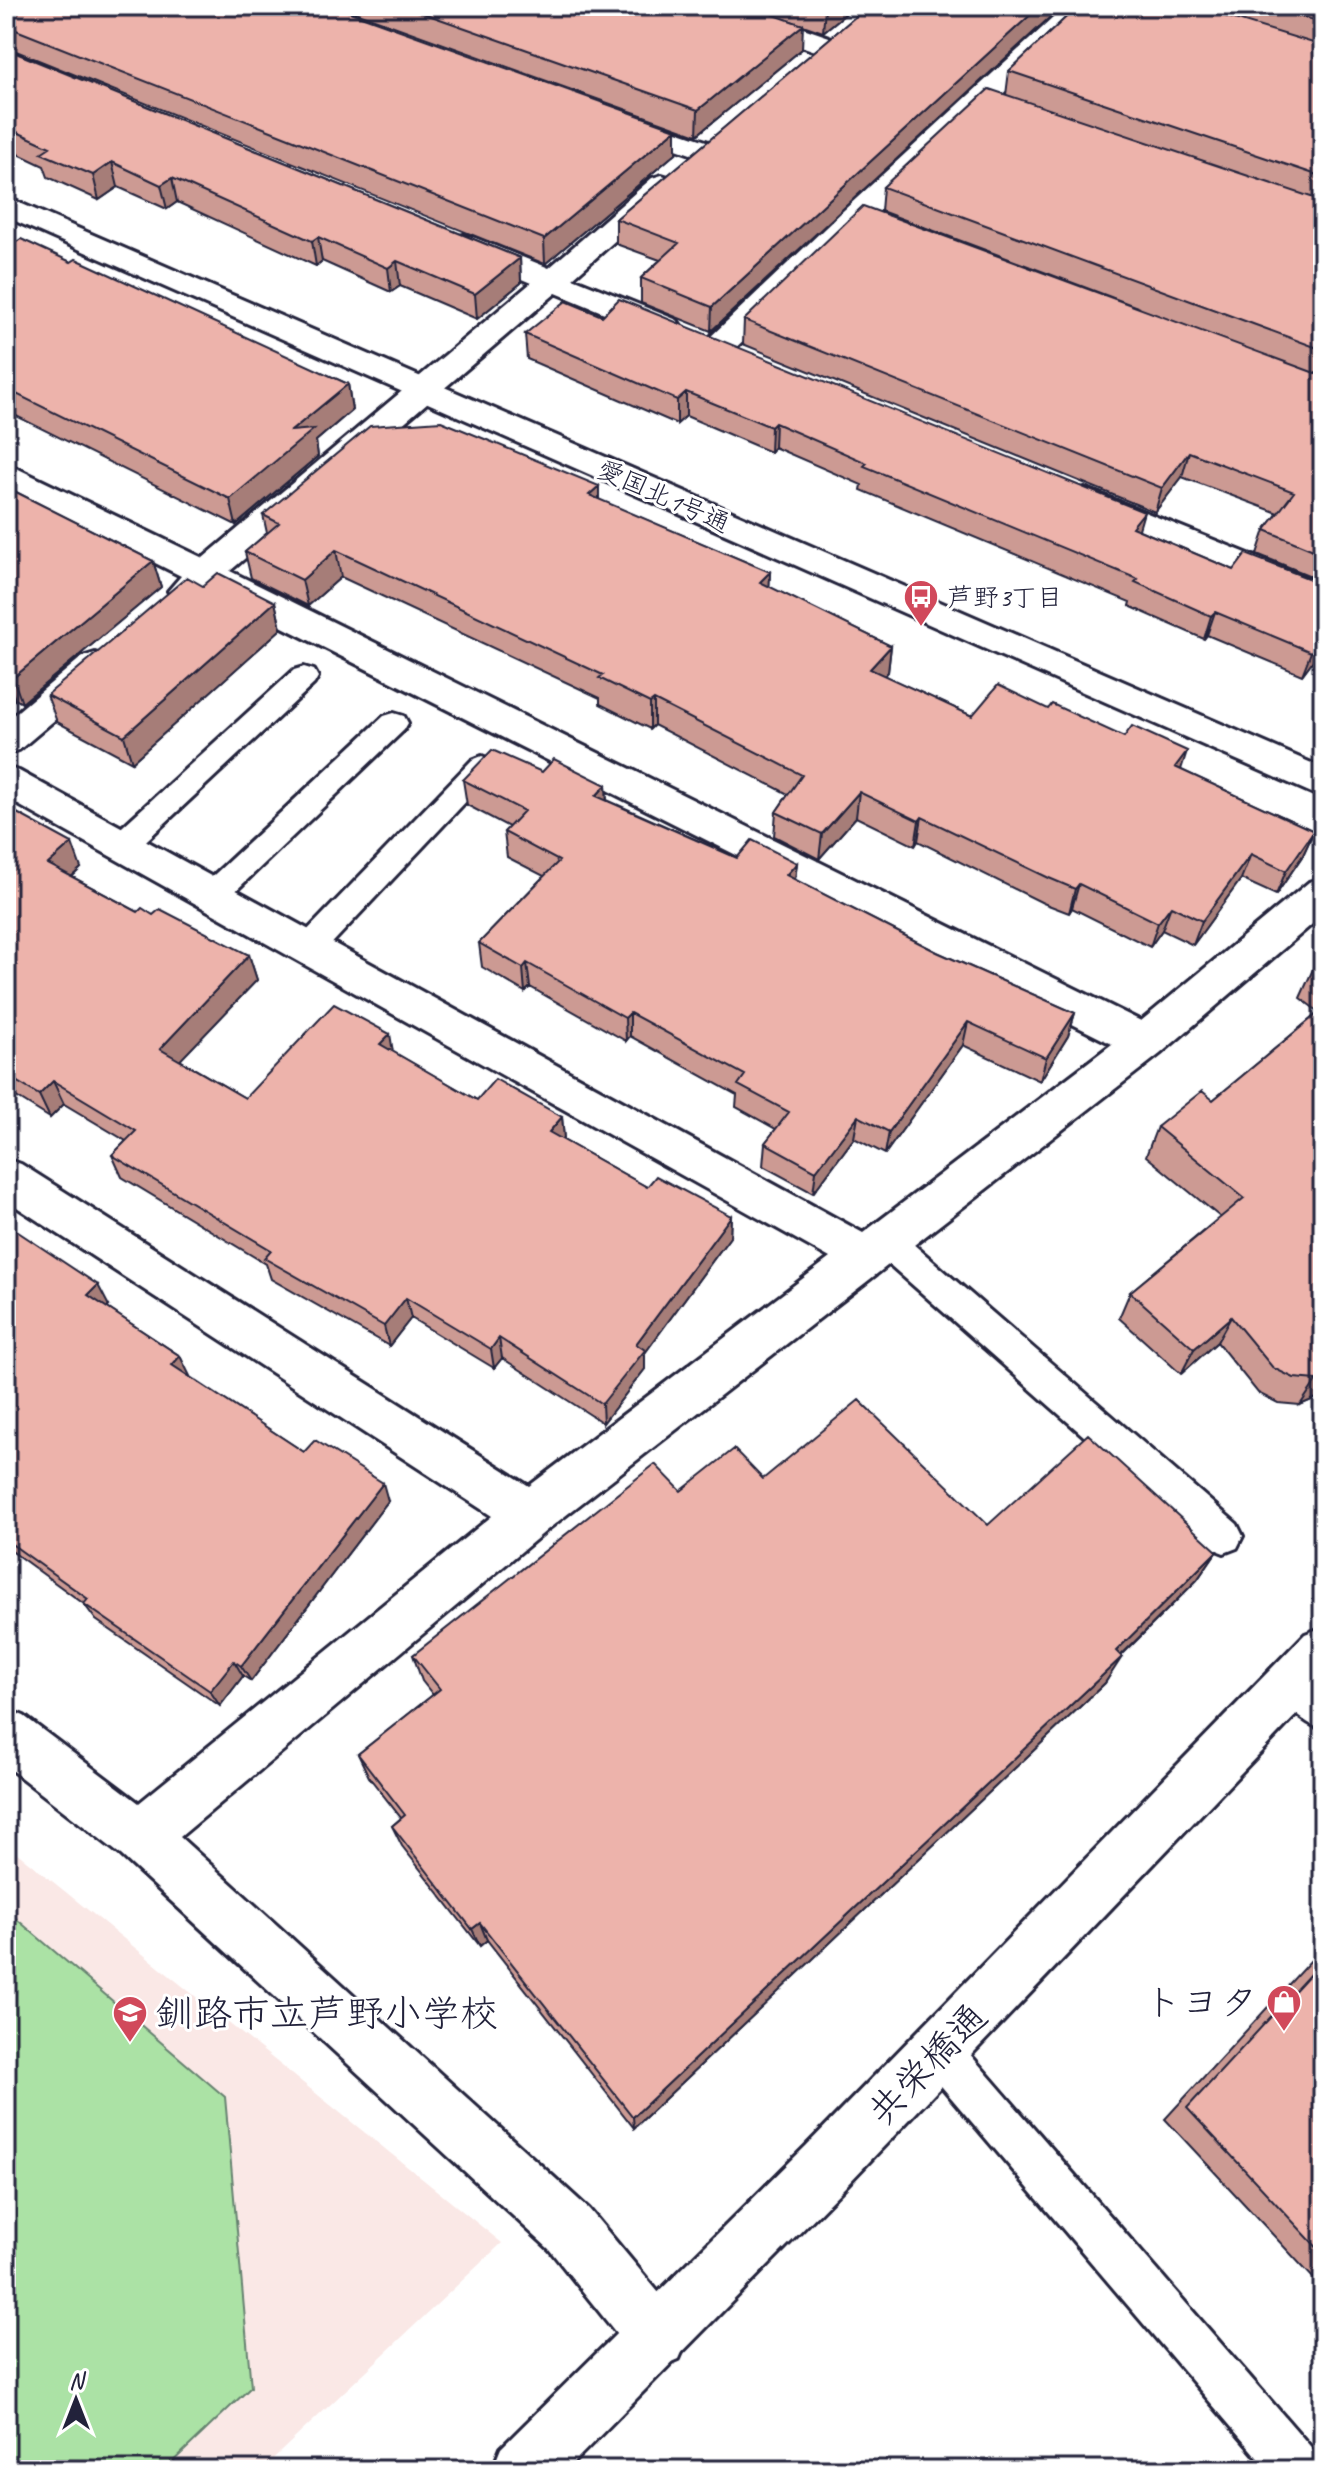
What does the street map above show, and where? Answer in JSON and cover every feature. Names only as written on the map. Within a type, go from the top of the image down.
[{"type":"street","points":[[713,6],[829,46]]},
{"type":"street","points":[[717,348],[855,215],[1082,6]]},
{"type":"street","points":[[983,100],[1013,110]]},
{"type":"street","points":[[158,613],[553,280],[713,139],[599,112]]},
{"type":"street","name":"愛国北1号通","points":[[6,206],[1323,784]]},
{"type":"street","points":[[855,215],[885,226]]},
{"type":"street","points":[[435,232],[747,360]]},
{"type":"street","points":[[6,474],[1145,1042]]},
{"type":"street","points":[[1057,488],[1323,597]]},
{"type":"street","points":[[6,741],[123,643]]},
{"type":"street","points":[[6,781],[309,948],[874,1247]]},
{"type":"street","points":[[140,1836],[530,1514],[1145,1042],[1323,893]]},
{"type":"street","points":[[6,1177],[530,1514]]},
{"type":"street","name":"共栄橋通","points":[[523,2470],[1313,1681]]},
{"type":"street","points":[[6,1734],[140,1836],[569,2229],[658,2338]]},
{"type":"lane","points":[[122,845],[304,677]]},
{"type":"lane","points":[[212,895],[394,723]]},
{"type":"lane","points":[[309,948],[482,767]]},
{"type":"lane","points":[[874,1247],[1224,1536]]},
{"type":"lane","points":[[940,2052],[1299,2470]]},
{"type":"shaded area","name":"釧路市立芦野小学校","points":[[6,1844],[502,2243],[261,2470],[6,2470]]},
{"type":"green space","points":[[6,1910],[225,2097],[251,2387],[164,2470],[6,2470]]},
{"type":"building","points":[[6,6],[333,6],[676,129],[544,239],[6,26]]},
{"type":"building","points":[[403,6],[748,6],[803,25],[698,110]]},
{"type":"building","points":[[868,6],[1040,6],[712,307],[641,278],[679,243],[616,219]]},
{"type":"building","points":[[1078,6],[1192,6],[1323,46],[1323,177],[1009,71]]},
{"type":"building","points":[[1269,6],[1323,6],[1323,23]]},
{"type":"building","points":[[6,49],[520,258],[475,294],[397,261],[388,268],[318,237],[312,241],[172,178],[161,185],[112,162],[93,175],[41,153],[50,147],[6,127]]},
{"type":"building","points":[[989,89],[1323,201],[1323,350],[883,187]]},
{"type":"building","points":[[863,206],[1323,376],[1323,554],[1265,530],[1294,492],[1189,452],[1162,488],[744,320]]},
{"type":"building","points":[[21,239],[71,262],[76,259],[348,384],[291,431],[314,429],[230,499],[6,389],[6,241],[13,244]]},
{"type":"building","points":[[619,299],[1144,512],[1132,527],[1234,570],[1246,554],[1323,584],[1323,636],[1311,652],[1215,612],[1211,616],[1135,582],[1138,579],[864,466],[867,463],[775,423],[771,427],[686,392],[677,400],[525,334],[566,301],[602,316]]},
{"type":"building","points":[[441,421],[599,486],[589,495],[770,572],[760,582],[891,646],[870,669],[972,716],[998,685],[1048,709],[1052,704],[1124,737],[1132,726],[1187,751],[1175,767],[1314,831],[1286,871],[1251,854],[1202,921],[1171,906],[1158,923],[1079,884],[1075,889],[922,817],[919,821],[859,792],[822,834],[776,812],[802,775],[654,700],[650,703],[599,678],[603,675],[336,550],[302,580],[245,552],[279,523],[263,515],[370,426]]},
{"type":"building","points":[[6,487],[153,561],[13,678],[6,674]]},
{"type":"building","points":[[218,573],[275,602],[124,736],[47,695],[187,577],[203,586]]},
{"type":"building","points":[[492,750],[542,772],[554,759],[606,785],[596,796],[737,858],[752,840],[797,863],[786,875],[937,952],[1075,1013],[1046,1058],[968,1022],[889,1132],[858,1116],[816,1171],[765,1143],[789,1112],[738,1085],[745,1075],[630,1013],[625,1018],[527,963],[523,968],[479,943],[559,861],[504,832],[524,811],[463,780]]},
{"type":"building","points":[[6,807],[72,843],[48,864],[138,912],[142,908],[153,915],[160,909],[249,955],[160,1049],[245,1098],[334,1004],[390,1034],[380,1044],[477,1100],[495,1079],[562,1117],[549,1132],[647,1187],[656,1176],[731,1216],[636,1344],[645,1350],[602,1404],[499,1338],[491,1349],[406,1298],[384,1326],[264,1258],[271,1250],[112,1155],[136,1131],[53,1081],[39,1095],[6,1075]]},
{"type":"building","points":[[1323,960],[1323,973],[1314,967]]},
{"type":"building","points":[[1323,1009],[1323,1377],[1317,1380],[1294,1378],[1273,1368],[1231,1317],[1194,1349],[1130,1292],[1244,1198],[1157,1127],[1202,1091],[1213,1100]]},
{"type":"building","points":[[6,1224],[98,1285],[88,1295],[180,1356],[172,1365],[304,1452],[315,1440],[383,1483],[241,1666],[234,1661],[210,1691],[84,1604],[88,1599],[6,1540]]},
{"type":"building","points":[[859,1400],[988,1525],[1088,1434],[1217,1551],[1116,1651],[1122,1657],[633,2117],[480,1923],[472,1929],[392,1826],[405,1815],[358,1754],[440,1689],[413,1655],[655,1464],[681,1491],[734,1449],[763,1479]]},
{"type":"building","name":"トヨタ","points":[[1323,1960],[1323,2254],[1187,2108]]},
{"type":"place","name":"芦野3丁目","points":[[921,628]]},
{"type":"place","name":"トヨタ","points":[[1284,2033]]},
{"type":"place","name":"釧路市立芦野小学校","points":[[130,2044]]}]
